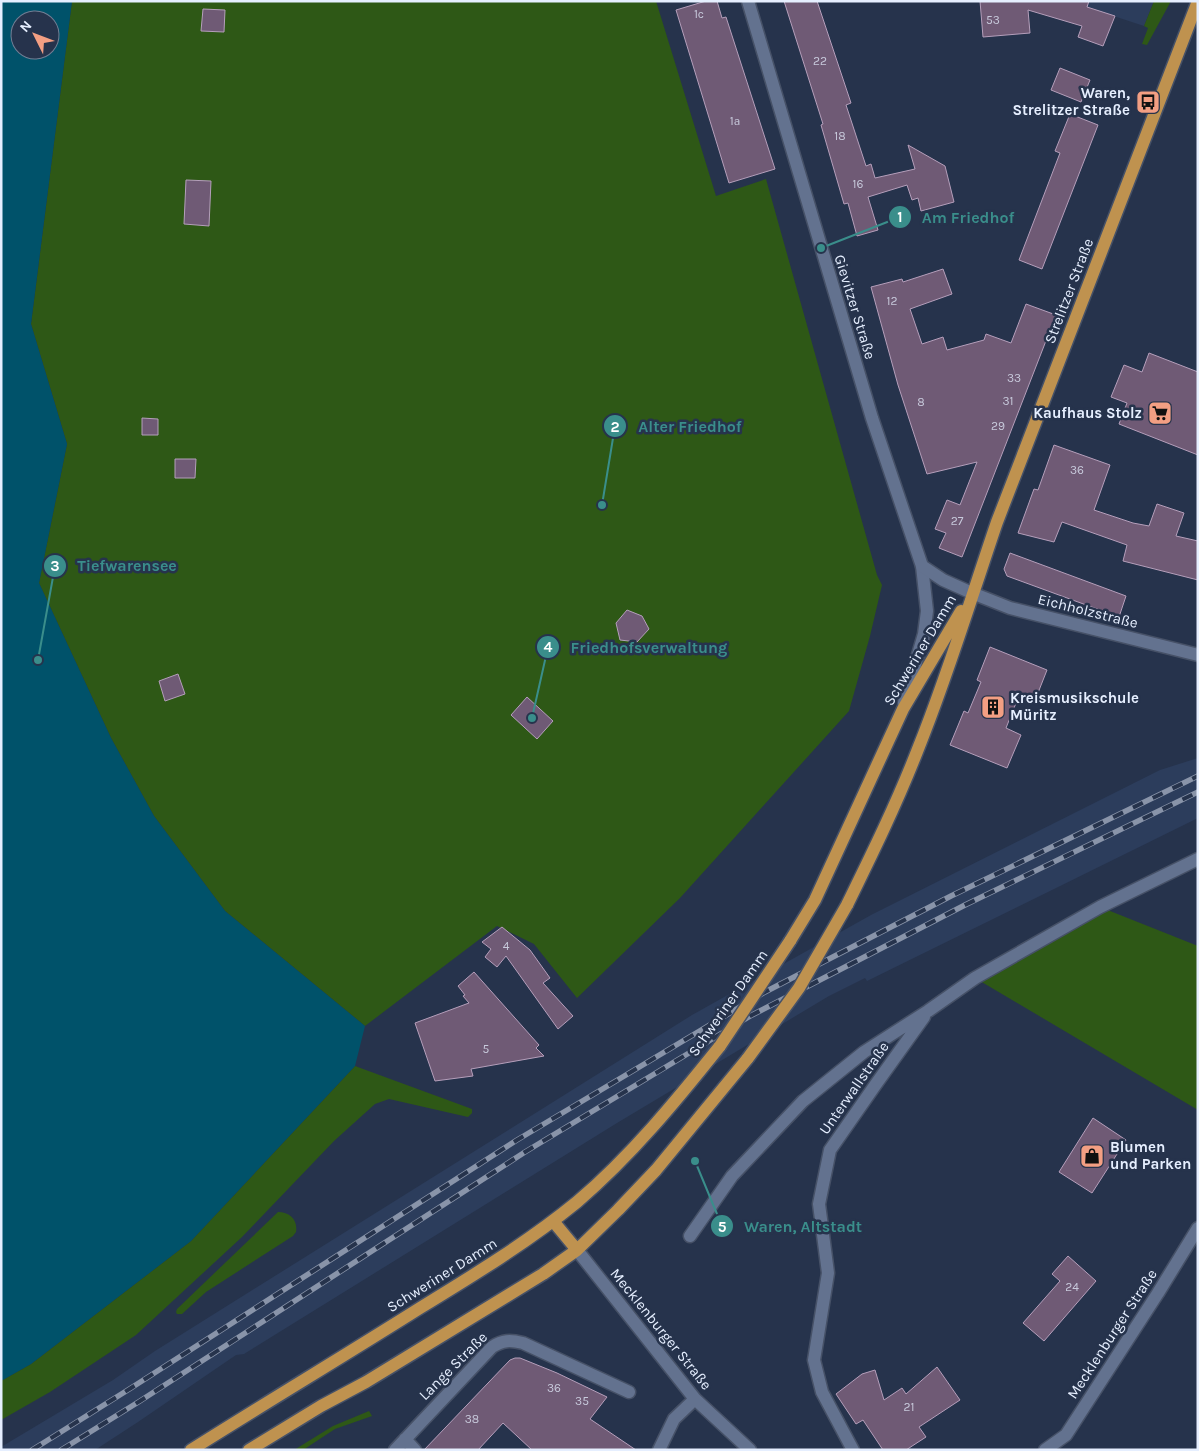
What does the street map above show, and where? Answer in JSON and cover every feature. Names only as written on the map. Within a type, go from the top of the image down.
[{"type":"main road","name":"Strelitzer Straße","points":[[972,593],[997,522],[1198,1]]},
{"type":"main road","name":"Schweriner Damm","points":[[191,1450],[481,1270],[553,1221],[618,1164],[669,1109],[732,1030],[815,900],[902,709],[972,593]]},
{"type":"main road","name":"Schweriner Damm","points":[[249,1450],[321,1406],[392,1367],[544,1274],[577,1250],[656,1170],[748,1058],[799,988],[847,906],[900,794],[918,749],[960,634],[972,593]]},
{"type":"main road","name":"Mecklenburger Straße","points":[[553,1221],[577,1250]]},
{"type":"street","name":"Gievitzer Straße","points":[[748,1],[872,418],[922,566],[927,611],[924,634],[902,709]]},
{"type":"street","points":[[922,566],[943,580],[972,593]]},
{"type":"street","name":"Eichholzstraße","points":[[972,593],[1010,608],[1198,655]]},
{"type":"street","name":"Unterwallstraße","points":[[690,1236],[732,1176],[803,1101],[864,1052],[975,978],[1092,912],[1198,859]]},
{"type":"street","name":"Unterwallstraße","points":[[853,1450],[822,1392],[814,1360],[828,1273],[820,1204],[830,1150],[928,1011]]},
{"type":"street","name":"Mecklenburger Straße","points":[[1045,1450],[1066,1435],[1198,1228]]},
{"type":"street","name":"Mecklenburger Straße","points":[[577,1250],[695,1400],[750,1450]]},
{"type":"street","name":"Lange Straße","points":[[395,1450],[492,1347],[502,1341],[512,1340],[523,1343],[628,1392]]},
{"type":"street","points":[[659,1450],[674,1419],[695,1400]]},
{"type":"street","points":[[405,1439],[415,1450]]},
{"type":"shaded area","points":[[1,1],[72,1],[31,324],[67,444],[39,583],[111,738],[154,816],[225,911],[365,1026],[355,1066],[191,1241],[31,1364],[1,1381]]},
{"type":"shaded area","points":[[1068,1],[1154,1],[1144,26]]},
{"type":"shaded area","points":[[1198,758],[1198,818],[867,981],[865,978],[829,996],[617,1123],[244,1354],[236,1355],[95,1450],[1,1450],[1,1447],[113,1380],[155,1351],[692,1015],[871,915],[1160,770]]},
{"type":"green space","points":[[72,1],[656,1],[716,196],[766,179],[877,575],[882,585],[849,711],[680,898],[577,998],[534,944],[497,926],[365,1026],[225,911],[154,816],[111,738],[39,583],[67,444],[31,324]]},
{"type":"green space","points":[[1154,1],[1171,1],[1147,45],[1142,44],[1148,28],[1144,26]]},
{"type":"green space","points":[[1100,907],[1198,946],[1198,1110],[975,978]]},
{"type":"green space","points":[[355,1066],[472,1109],[472,1113],[468,1117],[389,1099],[375,1104],[334,1141],[242,1237],[136,1335],[50,1392],[1,1420],[1,1381],[31,1364],[191,1241]]},
{"type":"green space","points":[[278,1212],[286,1213],[294,1220],[296,1232],[293,1236],[206,1292],[182,1314],[177,1314],[177,1309]]},
{"type":"green space","points":[[369,1411],[372,1416],[335,1429],[303,1450],[294,1450],[333,1426]]},
{"type":"building","points":[[706,1],[717,1],[722,18],[726,17],[775,169],[729,183],[676,10]]},
{"type":"building","points":[[784,1],[817,1],[851,103],[846,105],[866,166],[871,164],[875,178],[915,169],[908,145],[945,166],[954,202],[921,211],[918,198],[912,200],[907,185],[868,197],[878,230],[857,236],[848,203],[844,204],[821,125],[823,124]]},
{"type":"building","points":[[980,1],[1089,1],[1087,7],[1115,16],[1103,46],[1078,37],[1082,26],[1028,10],[1030,33],[983,37]]},
{"type":"building","points":[[203,9],[225,10],[224,32],[201,31]]},
{"type":"building","points":[[1060,68],[1090,80],[1081,102],[1051,90]]},
{"type":"building","points":[[1070,114],[1098,125],[1042,269],[1019,260],[1060,153],[1055,151]]},
{"type":"building","points":[[186,180],[211,181],[209,226],[184,224]]},
{"type":"building","points":[[943,269],[952,294],[910,309],[922,344],[943,337],[947,350],[984,340],[986,334],[1011,343],[1026,304],[1056,315],[962,557],[939,548],[946,533],[935,529],[947,500],[960,505],[977,462],[927,474],[898,385],[871,287],[902,279],[903,282]]},
{"type":"building","name":"Kaufhaus Stolz","points":[[1149,353],[1198,372],[1198,455],[1119,424],[1127,403],[1111,397],[1124,365],[1142,372]]},
{"type":"building","points":[[142,418],[158,419],[158,435],[142,435]]},
{"type":"building","points":[[1054,445],[1110,465],[1094,510],[1133,523],[1149,526],[1157,504],[1184,513],[1176,536],[1198,541],[1198,580],[1123,561],[1127,545],[1062,522],[1054,542],[1018,533],[1034,489],[1038,490]]},
{"type":"building","points":[[175,459],[196,459],[195,478],[175,478]]},
{"type":"building","points":[[1010,553],[1126,596],[1119,617],[1007,576],[1004,569]]},
{"type":"building","points":[[627,610],[642,616],[649,629],[637,642],[620,640],[616,623]]},
{"type":"building","name":"Kreismusikschule Müritz","points":[[990,647],[1047,670],[1034,703],[1018,698],[1006,728],[1021,735],[1007,768],[950,745],[964,711],[968,713],[981,682],[977,680]]},
{"type":"building","points":[[178,674],[185,694],[165,701],[159,681]]},
{"type":"building","points":[[527,697],[553,721],[537,739],[511,715]]},
{"type":"building","points":[[502,927],[530,950],[550,978],[543,983],[573,1016],[558,1029],[506,956],[497,967],[485,957],[491,949],[482,942]]},
{"type":"building","points":[[474,972],[539,1045],[536,1048],[544,1056],[471,1069],[473,1076],[435,1081],[415,1023],[469,1003],[458,986]]},
{"type":"building","name":"Blumen und Parken","points":[[1093,1118],[1126,1140],[1092,1193],[1059,1172]]},
{"type":"building","points":[[1068,1256],[1096,1281],[1044,1341],[1023,1323],[1060,1281],[1052,1274]]},
{"type":"building","points":[[520,1358],[557,1373],[607,1397],[590,1419],[636,1450],[532,1450],[503,1423],[478,1450],[424,1450],[510,1360]]},
{"type":"building","points":[[937,1367],[960,1400],[919,1427],[926,1437],[906,1450],[883,1450],[863,1420],[856,1424],[836,1394],[862,1374],[875,1370],[884,1400],[902,1388],[906,1394]]},
{"type":"railway","points":[[32,1450],[517,1140],[765,992],[951,896],[1198,776]]},
{"type":"railway","points":[[61,1450],[525,1152],[752,1015],[965,905],[1198,792]]},
{"type":"place","name":"Waren, Strelitzer Straße","points":[[1148,102]]},
{"type":"place","name":"Am Friedhof","points":[[821,248]]},
{"type":"place","name":"Kaufhaus Stolz","points":[[1160,413]]},
{"type":"place","name":"Alter Friedhof","points":[[602,505]]},
{"type":"place","name":"Tiefwarensee","points":[[38,660]]},
{"type":"place","name":"Kreismusikschule Müritz","points":[[993,707]]},
{"type":"place","name":"Friedhofsverwaltung","points":[[532,718]]},
{"type":"place","name":"Blumen und Parken","points":[[1092,1156]]},
{"type":"place","name":"Waren, Altstadt","points":[[695,1161]]}]
